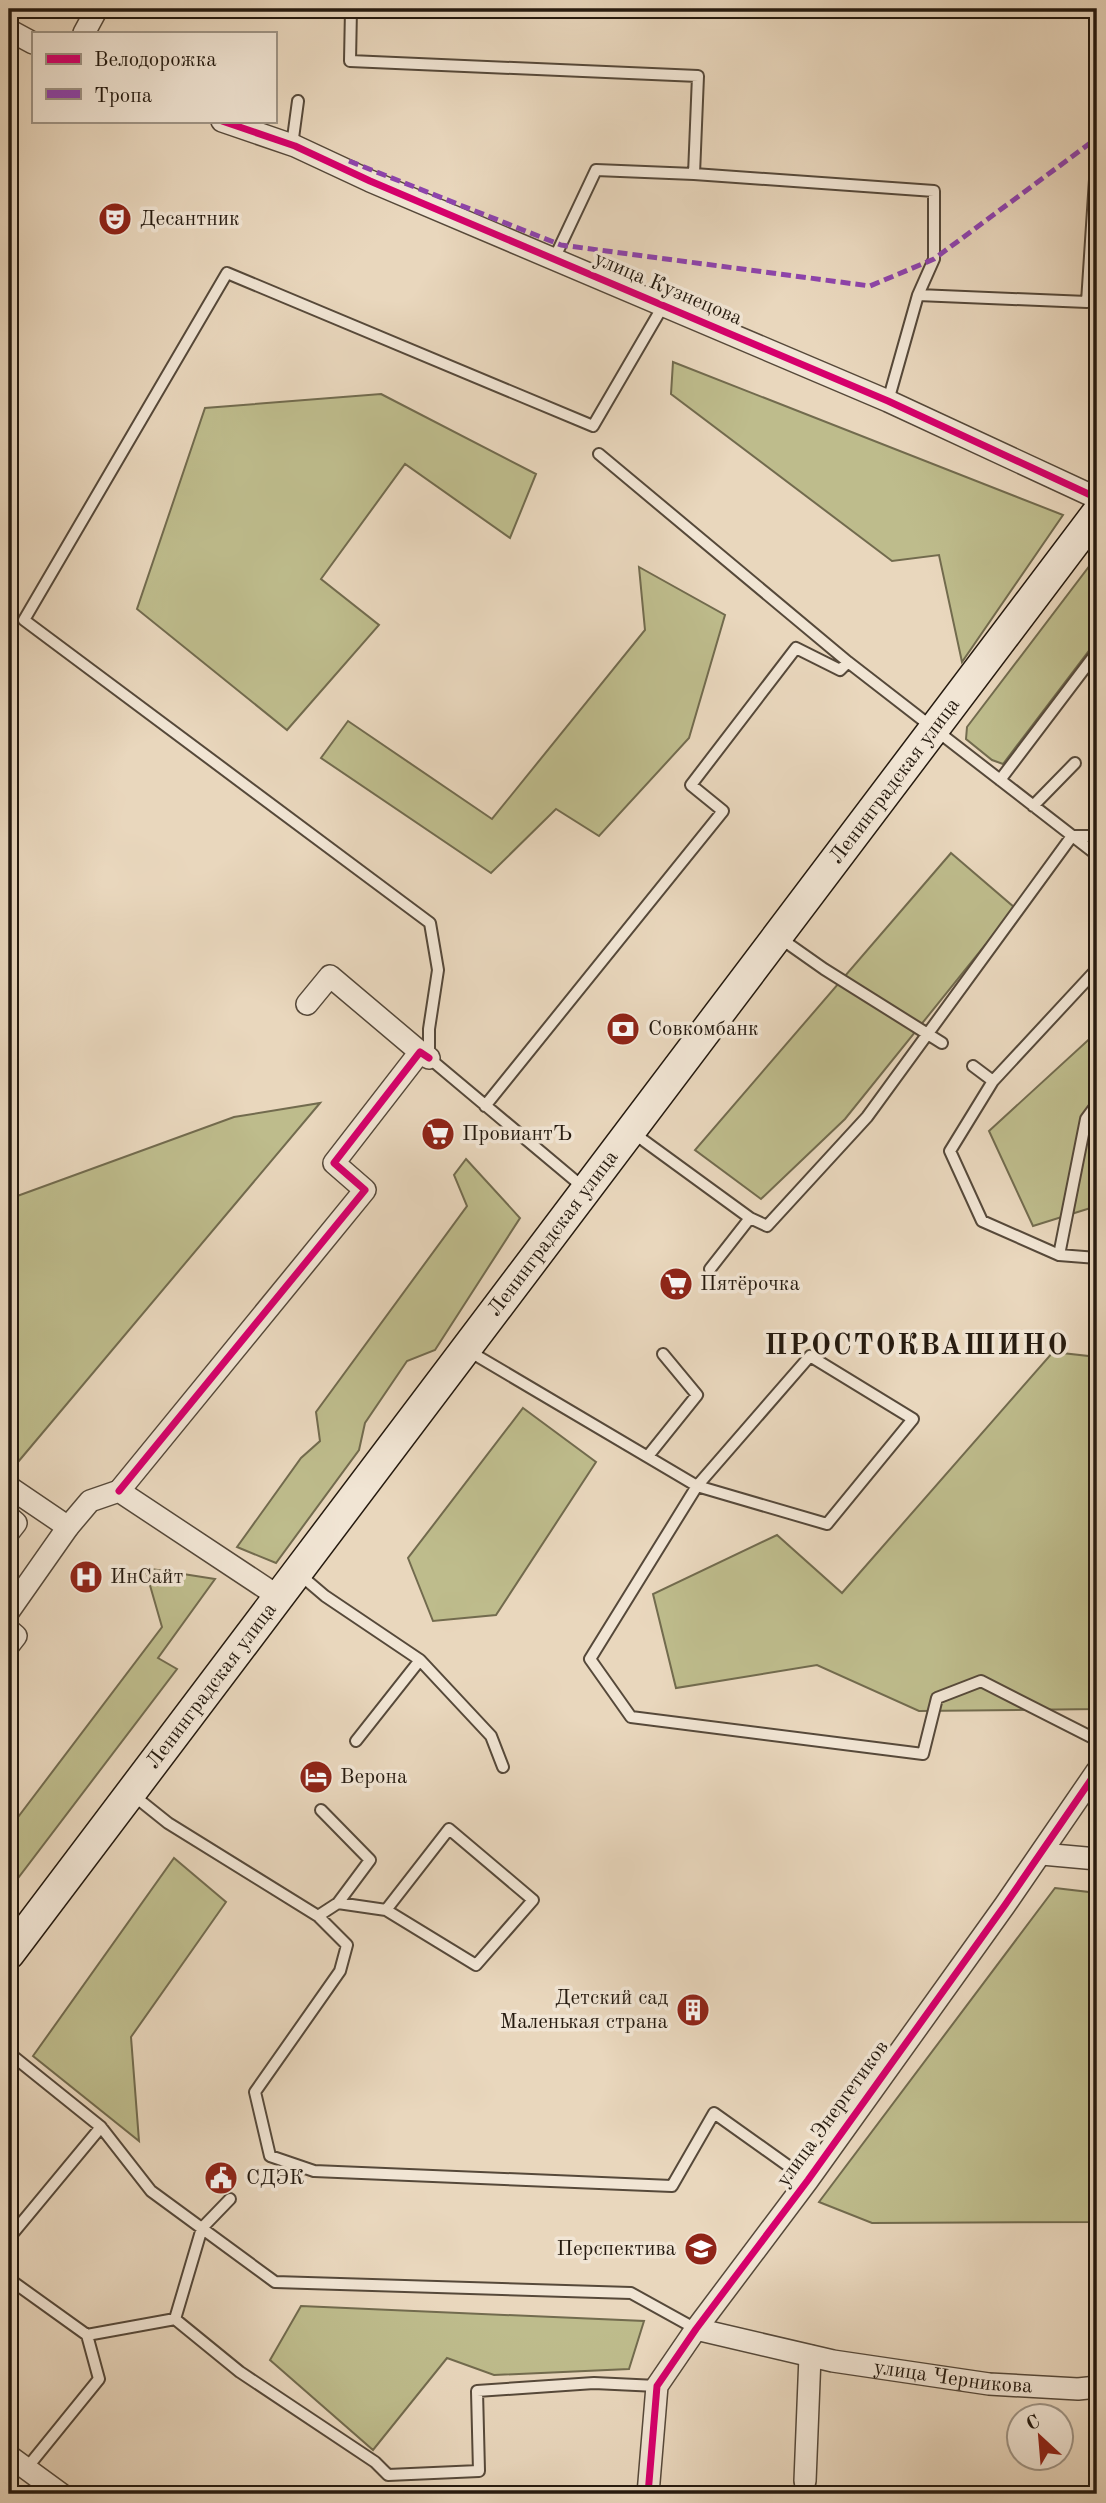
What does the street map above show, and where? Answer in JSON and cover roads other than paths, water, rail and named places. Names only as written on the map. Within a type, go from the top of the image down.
[{"type":"main road","name":"Ленинградская улица","points":[[9,1954],[1097,513]]},
{"type":"street","points":[[84,32],[97,9]]},
{"type":"street","points":[[9,30],[32,42]]},
{"type":"street","name":"улица Кузнецова","points":[[225,122],[295,146],[888,401],[1097,498]]},
{"type":"street","points":[[9,1611],[68,1527],[90,1501],[119,1491],[365,1190],[334,1163],[425,1055],[330,976],[307,1004]]},
{"type":"street","points":[[9,1487],[68,1527]]},
{"type":"street","points":[[119,1491],[278,1597]]},
{"type":"street","points":[[9,1517],[16,1523],[9,1532]]},
{"type":"street","points":[[9,1630],[16,1636],[9,1646]]},
{"type":"street","name":"улица Энергетиков","points":[[648,2494],[657,2386],[1042,1854],[1097,1771]]},
{"type":"street","points":[[1042,1854],[1097,1860]]},
{"type":"street","name":"улица Черникова","points":[[696,2329],[810,2356],[989,2384],[1097,2388]]},
{"type":"street","points":[[805,2481],[810,2356]]},
{"type":"street","points":[[9,2456],[61,2494]]},
{"type":"lane","points":[[352,9],[350,61],[698,76],[694,174]]},
{"type":"lane","points":[[295,146],[293,138],[298,101]]},
{"type":"lane","points":[[918,295],[1087,302],[1097,149]]},
{"type":"lane","points":[[554,259],[596,170],[934,191],[934,259],[918,295],[888,401]]},
{"type":"lane","points":[[586,1189],[425,1055],[438,970],[429,923],[24,620],[227,273],[593,426],[663,306]]},
{"type":"lane","points":[[599,454],[848,662],[1097,855]]},
{"type":"lane","points":[[485,1105],[723,811],[691,785],[796,648],[840,670],[848,662]]},
{"type":"lane","points":[[1000,780],[1097,652]]},
{"type":"lane","points":[[1033,806],[1075,763]]},
{"type":"lane","points":[[1072,836],[1097,836]]},
{"type":"lane","points":[[631,1130],[750,1218],[767,1226],[867,1117],[1072,836]]},
{"type":"lane","points":[[778,937],[942,1043]]},
{"type":"lane","points":[[1097,969],[993,1081],[950,1151],[982,1221],[1059,1255],[1097,1258]]},
{"type":"lane","points":[[973,1066],[993,1081]]},
{"type":"lane","points":[[1059,1255],[1086,1119],[1097,1104]]},
{"type":"lane","points":[[710,1269],[750,1218]]},
{"type":"lane","points":[[466,1349],[697,1486],[827,1524],[913,1419],[810,1356],[697,1486],[590,1659],[631,1717],[923,1754],[937,1698],[981,1681],[1097,1740]]},
{"type":"lane","points":[[648,1456],[697,1395],[663,1353]]},
{"type":"lane","points":[[297,1572],[326,1596],[419,1660],[491,1736],[503,1767]]},
{"type":"lane","points":[[356,1741],[419,1660]]},
{"type":"lane","points":[[131,1793],[168,1823],[318,1916],[347,1945],[340,1971],[255,2092],[270,2156]]},
{"type":"lane","points":[[318,1916],[338,1903],[370,1860],[321,1810]]},
{"type":"lane","points":[[338,1903],[386,1910],[476,1965],[533,1900],[449,1829],[386,1910]]},
{"type":"lane","points":[[9,2053],[101,2126],[150,2191],[275,2282],[631,2293],[696,2329]]},
{"type":"lane","points":[[270,2156],[314,2171],[673,2186],[714,2113],[808,2180]]},
{"type":"lane","points":[[9,2238],[101,2126]]},
{"type":"lane","points":[[261,2166],[270,2156]]},
{"type":"lane","points":[[175,2319],[202,2228],[230,2199]]},
{"type":"lane","points":[[9,2279],[87,2335],[99,2379],[26,2469]]},
{"type":"lane","points":[[87,2335],[175,2319],[240,2372],[375,2462],[388,2475],[479,2471],[477,2391],[594,2383],[657,2386]]},
{"type":"place","name":"Десантник","points":[[115,219]]},
{"type":"place","name":"Совкомбанк","points":[[623,1029]]},
{"type":"place","name":"ПровиантЪ","points":[[438,1134]]},
{"type":"place","name":"Пятёрочка","points":[[676,1284]]},
{"type":"place","name":"ИнСайт","points":[[86,1577]]},
{"type":"place","name":"Верона","points":[[316,1777]]},
{"type":"place","name":"Детский сад Маленькая страна","points":[[693,2010]]},
{"type":"place","name":"СДЭК","points":[[221,2178]]},
{"type":"place","name":"Перспектива","points":[[701,2249]]},
{"type":"district","name":"ПРОСТОКВАШИНО","points":[[917,1347]]}]
